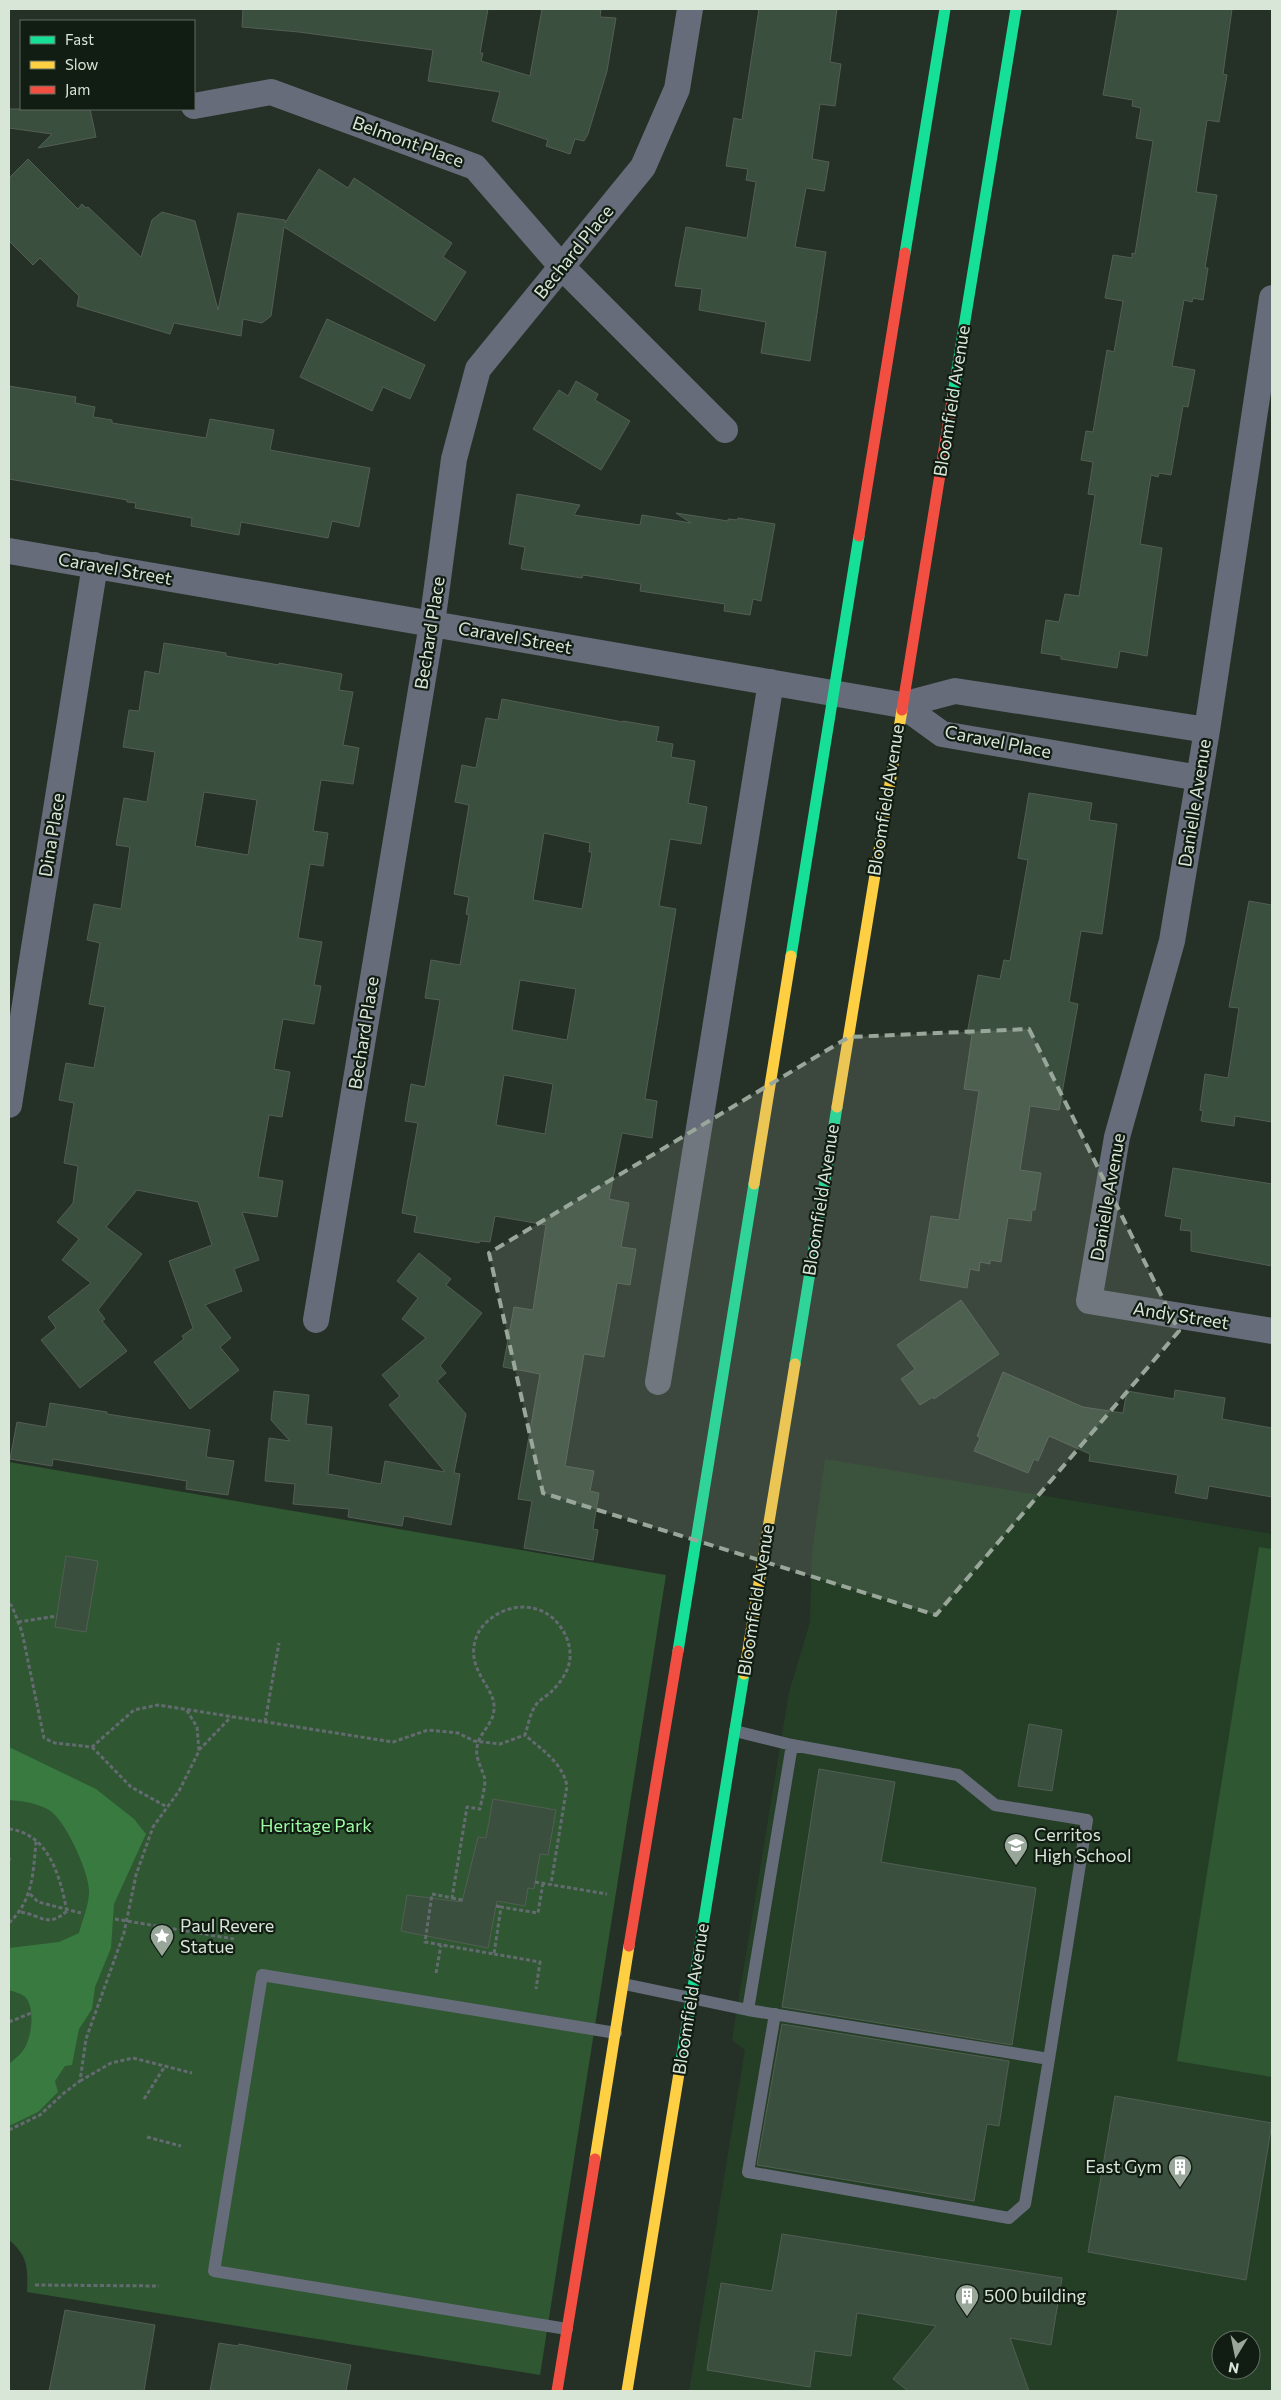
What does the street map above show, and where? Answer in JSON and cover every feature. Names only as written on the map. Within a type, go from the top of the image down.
[{"type":"street","name":"Bechard Place","points":[[316,1320],[432,624],[454,459],[478,369],[643,167],[676,89],[690,9]]},
{"type":"street","points":[[557,2391],[945,9]]},
{"type":"street","name":"Bloomfield Avenue","points":[[627,2391],[1016,9]]},
{"type":"street","name":"Belmont Place","points":[[195,106],[271,92],[475,167],[562,267],[725,430]]},
{"type":"street","name":"Danielle Avenue","points":[[1089,1302],[1117,1137],[1172,941],[1207,730],[1272,298]]},
{"type":"street","name":"Caravel Street","points":[[9,550],[902,705]]},
{"type":"street","name":"Dina Place","points":[[9,1105],[95,565]]},
{"type":"street","points":[[658,1382],[771,682]]},
{"type":"street","points":[[902,705],[955,691],[1207,730]]},
{"type":"street","name":"Caravel Place","points":[[902,705],[942,734],[1199,778]]},
{"type":"street","name":"Andy Street","points":[[1089,1302],[1272,1331]]},
{"type":"lane","points":[[734,1731],[792,1745],[958,1775],[995,1805],[1088,1820],[1025,2204],[1009,2218],[748,2172],[775,2014]]},
{"type":"lane","points":[[748,2010],[792,1745]]},
{"type":"lane","points":[[567,2329],[214,2271],[262,1975],[616,2033]]},
{"type":"lane","points":[[624,1984],[748,2010],[1049,2059]]},
{"type":"path","points":[[9,1604],[12,1606],[18,1622],[44,1738],[55,1743],[92,1748],[131,1787],[167,1807]]},
{"type":"path","points":[[452,1898],[467,1807],[480,1809],[485,1776],[476,1756],[478,1742],[495,1710],[492,1697],[481,1679],[474,1662],[475,1641],[486,1621],[508,1608],[533,1608],[551,1617],[566,1634],[570,1654],[567,1671],[553,1691],[535,1706],[525,1735]]},
{"type":"path","points":[[18,1622],[57,1616]]},
{"type":"path","points":[[265,1722],[279,1643]]},
{"type":"path","points":[[92,1748],[134,1710],[158,1705],[393,1742],[428,1730],[458,1733],[478,1742],[500,1744],[525,1735]]},
{"type":"path","points":[[186,1709],[197,1727],[199,1751]]},
{"type":"path","points":[[80,2082],[86,2039],[114,1962],[126,1921],[136,1875],[153,1827],[179,1791],[199,1751],[231,1716]]},
{"type":"path","points":[[525,1735],[558,1763],[564,1773],[567,1786],[551,1884]]},
{"type":"path","points":[[9,1829],[28,1836],[46,1851],[59,1874],[67,1911]]},
{"type":"path","points":[[9,1923],[21,1912],[30,1894],[36,1842]]},
{"type":"path","points":[[535,1882],[607,1894]]},
{"type":"path","points":[[496,1906],[538,1914],[543,1883]]},
{"type":"path","points":[[30,1894],[38,1902],[67,1911],[81,1913]]},
{"type":"path","points":[[463,1900],[432,1894],[425,1942],[540,1962],[536,1989]]},
{"type":"path","points":[[494,1954],[501,1907]]},
{"type":"path","points":[[21,1912],[36,1914],[44,1920],[57,1920],[67,1911]]},
{"type":"path","points":[[115,1919],[234,1939]]},
{"type":"path","points":[[436,1973],[441,1945]]},
{"type":"path","points":[[9,2022],[31,2013]]},
{"type":"path","points":[[9,2130],[40,2115],[64,2093],[121,2059],[133,2058],[192,2073]]},
{"type":"path","points":[[144,2099],[165,2066]]},
{"type":"path","points":[[147,2137],[181,2146]]},
{"type":"path","points":[[35,2285],[159,2286]]},
{"type":"highlighted area","points":[[1029,1029],[1179,1331],[936,1615],[543,1493],[489,1253],[849,1037]]},
{"type":"shaded area","name":"Cerritos High School","points":[[825,1459],[1272,1534],[1272,2391],[689,2391],[745,2050],[732,2040],[789,1692],[810,1622],[812,1552]]},
{"type":"shaded area","points":[[9,1747],[96,1789],[134,1819],[146,1834],[114,1904],[111,1948],[95,1987],[92,2009],[79,2029],[72,2065],[65,2066],[55,2081],[58,2092],[38,2112],[9,2126],[9,2064],[20,2055],[26,2046],[32,2018],[30,2005],[24,1996],[9,1990],[9,1948],[59,1942],[79,1933],[87,1908],[89,1892],[81,1861],[69,1835],[55,1815],[40,1806],[9,1800]]},
{"type":"green space","name":"Heritage Park","points":[[9,1462],[666,1575],[540,2375],[27,2292],[27,2269],[23,2257],[9,2240]]},
{"type":"green space","points":[[1259,1547],[1272,1549],[1272,2077],[1177,2061]]},
{"type":"building","points":[[243,9],[488,9],[480,53],[483,53],[481,61],[530,76],[542,9],[601,9],[600,17],[616,18],[607,71],[588,134],[584,141],[575,139],[570,154],[546,146],[548,140],[492,121],[500,92],[428,81],[433,50],[299,32],[242,27]]},
{"type":"building","points":[[759,9],[837,9],[830,62],[841,64],[835,106],[820,104],[812,159],[829,162],[824,191],[806,188],[795,247],[826,252],[810,361],[761,353],[766,322],[699,310],[702,289],[675,286],[686,227],[747,238],[756,182],[746,180],[748,169],[726,166],[734,118],[742,120]]},
{"type":"building","points":[[1118,9],[1232,9],[1223,74],[1227,75],[1219,122],[1207,120],[1196,192],[1217,195],[1205,268],[1208,268],[1203,300],[1193,298],[1192,302],[1184,300],[1172,366],[1195,370],[1188,407],[1183,406],[1171,475],[1159,473],[1158,477],[1151,475],[1140,544],[1162,548],[1147,656],[1120,651],[1117,668],[1061,659],[1061,656],[1041,653],[1046,620],[1059,622],[1065,594],[1079,596],[1095,495],[1088,494],[1093,462],[1081,460],[1086,431],[1093,432],[1107,350],[1114,352],[1123,301],[1105,298],[1113,255],[1132,258],[1132,253],[1135,254],[1153,141],[1136,138],[1141,108],[1132,106],[1133,100],[1103,95]]},
{"type":"building","points":[[9,109],[90,110],[96,137],[38,148],[52,134],[9,128]]},
{"type":"building","points":[[28,159],[78,209],[82,204],[86,208],[88,207],[141,257],[152,220],[162,212],[195,221],[218,310],[238,213],[285,220],[285,223],[319,169],[348,188],[354,178],[452,243],[443,257],[466,272],[435,321],[284,227],[271,316],[262,323],[243,319],[241,336],[174,323],[170,334],[77,306],[79,296],[40,258],[33,265],[9,241],[9,178]]},
{"type":"building","points":[[327,319],[425,365],[410,399],[383,387],[372,411],[300,377]]},
{"type":"building","points":[[576,381],[598,394],[595,400],[630,421],[601,470],[533,429],[559,390],[568,396]]},
{"type":"building","points":[[9,386],[76,397],[75,403],[95,407],[93,417],[112,420],[112,423],[206,438],[210,419],[274,430],[270,450],[370,468],[359,527],[332,521],[328,538],[241,522],[239,535],[191,526],[192,518],[135,508],[136,503],[127,502],[127,500],[9,479]]},
{"type":"building","points":[[517,494],[580,505],[574,515],[640,525],[642,515],[691,523],[676,513],[728,521],[728,519],[737,520],[738,518],[775,524],[761,601],[753,599],[750,615],[724,611],[725,604],[640,591],[641,584],[583,575],[582,578],[521,569],[525,547],[509,544]]},
{"type":"building","points":[[164,643],[226,653],[226,656],[342,674],[339,690],[353,692],[343,745],[359,748],[353,784],[321,780],[313,831],[328,833],[323,866],[310,864],[298,938],[322,942],[314,985],[321,986],[314,1024],[283,1019],[274,1069],[290,1072],[282,1117],[269,1115],[258,1177],[283,1181],[277,1217],[242,1212],[259,1260],[234,1269],[242,1291],[205,1305],[231,1338],[220,1347],[239,1370],[190,1409],[154,1362],[184,1339],[182,1336],[193,1328],[169,1261],[212,1245],[198,1202],[137,1190],[106,1227],[142,1254],[98,1310],[105,1319],[102,1321],[127,1351],[80,1388],[41,1340],[56,1328],[48,1317],[91,1283],[62,1260],[79,1239],[57,1222],[73,1203],[78,1166],[64,1163],[74,1103],[59,1100],[66,1063],[94,1068],[105,1007],[89,1004],[100,943],[87,940],[94,904],[121,909],[130,847],[116,845],[124,798],[147,802],[155,752],[123,747],[129,710],[139,711],[145,671],[159,674]],"holes":[[[204,792],[257,800],[248,855],[195,846]]]},
{"type":"building","points":[[502,699],[659,727],[656,741],[673,744],[671,757],[695,761],[688,803],[707,807],[701,844],[670,839],[659,906],[676,909],[645,1099],[657,1101],[652,1138],[622,1133],[609,1199],[629,1203],[621,1247],[636,1249],[630,1285],[617,1283],[604,1357],[584,1354],[565,1466],[594,1471],[590,1491],[599,1493],[593,1529],[598,1530],[593,1560],[524,1548],[532,1501],[518,1499],[540,1374],[503,1367],[514,1307],[533,1310],[546,1225],[495,1216],[490,1242],[480,1241],[479,1243],[414,1232],[417,1216],[402,1213],[418,1123],[405,1121],[411,1084],[425,1087],[440,1000],[425,998],[431,960],[460,965],[469,915],[466,914],[469,897],[454,894],[469,805],[455,802],[462,765],[476,768],[486,718],[498,720]],"holes":[[[544,833],[590,843],[589,852],[592,852],[582,909],[533,900]],[[520,980],[576,989],[567,1040],[512,1030]],[[504,1075],[553,1084],[545,1134],[496,1125]]]},
{"type":"building","points":[[1029,793],[1092,803],[1089,820],[1117,824],[1102,934],[1081,931],[1069,1002],[1078,1004],[1059,1110],[1030,1106],[1020,1170],[1041,1173],[1035,1210],[1032,1210],[1031,1221],[1008,1218],[1001,1262],[990,1260],[990,1264],[980,1262],[979,1271],[970,1269],[967,1288],[920,1280],[931,1216],[959,1220],[979,1091],[964,1089],[972,1035],[967,1034],[978,975],[1000,979],[1004,960],[1010,961],[1028,860],[1018,858]]},
{"type":"building","points":[[1249,901],[1272,905],[1272,1122],[1235,1116],[1234,1126],[1201,1121],[1203,1111],[1200,1110],[1205,1074],[1228,1078],[1239,1008],[1229,1007]]},
{"type":"building","points":[[1173,1168],[1272,1184],[1272,1266],[1191,1251],[1191,1231],[1180,1230],[1182,1219],[1165,1216]]},
{"type":"building","points":[[419,1253],[451,1279],[446,1285],[482,1313],[440,1366],[446,1373],[437,1381],[466,1414],[454,1473],[460,1474],[451,1525],[404,1516],[402,1526],[348,1517],[349,1509],[293,1504],[295,1484],[265,1481],[269,1438],[290,1441],[271,1420],[274,1391],[309,1395],[306,1424],[332,1427],[328,1474],[381,1484],[385,1461],[445,1472],[389,1405],[400,1396],[382,1375],[426,1338],[402,1319],[418,1298],[397,1281]]},
{"type":"building","points":[[961,1300],[999,1354],[934,1399],[933,1397],[920,1405],[901,1379],[915,1369],[897,1345]]},
{"type":"building","points":[[1003,1372],[1083,1407],[1123,1413],[1127,1391],[1174,1399],[1175,1390],[1225,1398],[1222,1419],[1272,1428],[1272,1497],[1209,1486],[1207,1499],[1175,1493],[1178,1475],[1089,1461],[1090,1454],[1049,1436],[1038,1461],[1034,1459],[1028,1473],[974,1451],[980,1438],[977,1436]]},
{"type":"building","points":[[50,1403],[210,1430],[206,1457],[234,1461],[228,1495],[186,1489],[187,1481],[53,1459],[52,1466],[10,1459],[17,1422],[46,1427]]},
{"type":"building","points":[[66,1556],[98,1561],[86,1632],[55,1627]]},
{"type":"building","points":[[1029,1724],[1062,1730],[1052,1791],[1018,1786]]},
{"type":"building","points":[[819,1769],[895,1782],[881,1862],[1036,1888],[1012,2045],[782,2007]]},
{"type":"building","points":[[493,1799],[556,1810],[548,1855],[540,1854],[534,1889],[528,1888],[525,1906],[497,1901],[488,1948],[401,1931],[407,1895],[462,1902],[478,1837],[486,1838]]},
{"type":"building","points":[[782,2024],[1009,2061],[999,2126],[987,2124],[974,2201],[757,2165]]},
{"type":"building","name":"East Gym","points":[[1115,2096],[1272,2123],[1246,2280],[1088,2252]]},
{"type":"building","name":"500 building","points":[[782,2234],[1062,2278],[1051,2345],[1010,2338],[1029,2391],[908,2391],[893,2379],[936,2326],[857,2313],[851,2356],[815,2351],[810,2387],[707,2370],[721,2283],[772,2291]]},
{"type":"building","points":[[65,2310],[155,2325],[144,2391],[49,2391]]},
{"type":"building","points":[[219,2343],[238,2346],[239,2344],[351,2365],[346,2391],[210,2391]]},
{"type":"traffic: fast","points":[[905,253],[945,9]]},
{"type":"traffic: fast","points":[[952,400],[1016,9]]},
{"type":"traffic: fast","points":[[791,956],[859,536]]},
{"type":"traffic: fast","points":[[795,1364],[837,1107]]},
{"type":"traffic: fast","points":[[678,1651],[754,1184]]},
{"type":"traffic: fast","points":[[680,2067],[744,1674]]},
{"type":"traffic: slow","points":[[837,1107],[902,710]]},
{"type":"traffic: slow","points":[[754,1184],[791,956]]},
{"type":"traffic: slow","points":[[744,1674],[795,1364]]},
{"type":"traffic: slow","points":[[595,2159],[629,1946]]},
{"type":"traffic: slow","points":[[627,2391],[680,2067]]},
{"type":"traffic: jam","points":[[859,536],[905,253]]},
{"type":"traffic: jam","points":[[902,710],[952,400]]},
{"type":"traffic: jam","points":[[629,1946],[678,1651]]},
{"type":"traffic: jam","points":[[557,2391],[595,2159]]},
{"type":"place","name":"Cerritos High School","points":[[1016,1866]]},
{"type":"place","name":"Paul Revere Statue","points":[[162,1957]]},
{"type":"place","name":"East Gym","points":[[1180,2188]]},
{"type":"place","name":"500 building","points":[[967,2317]]}]
